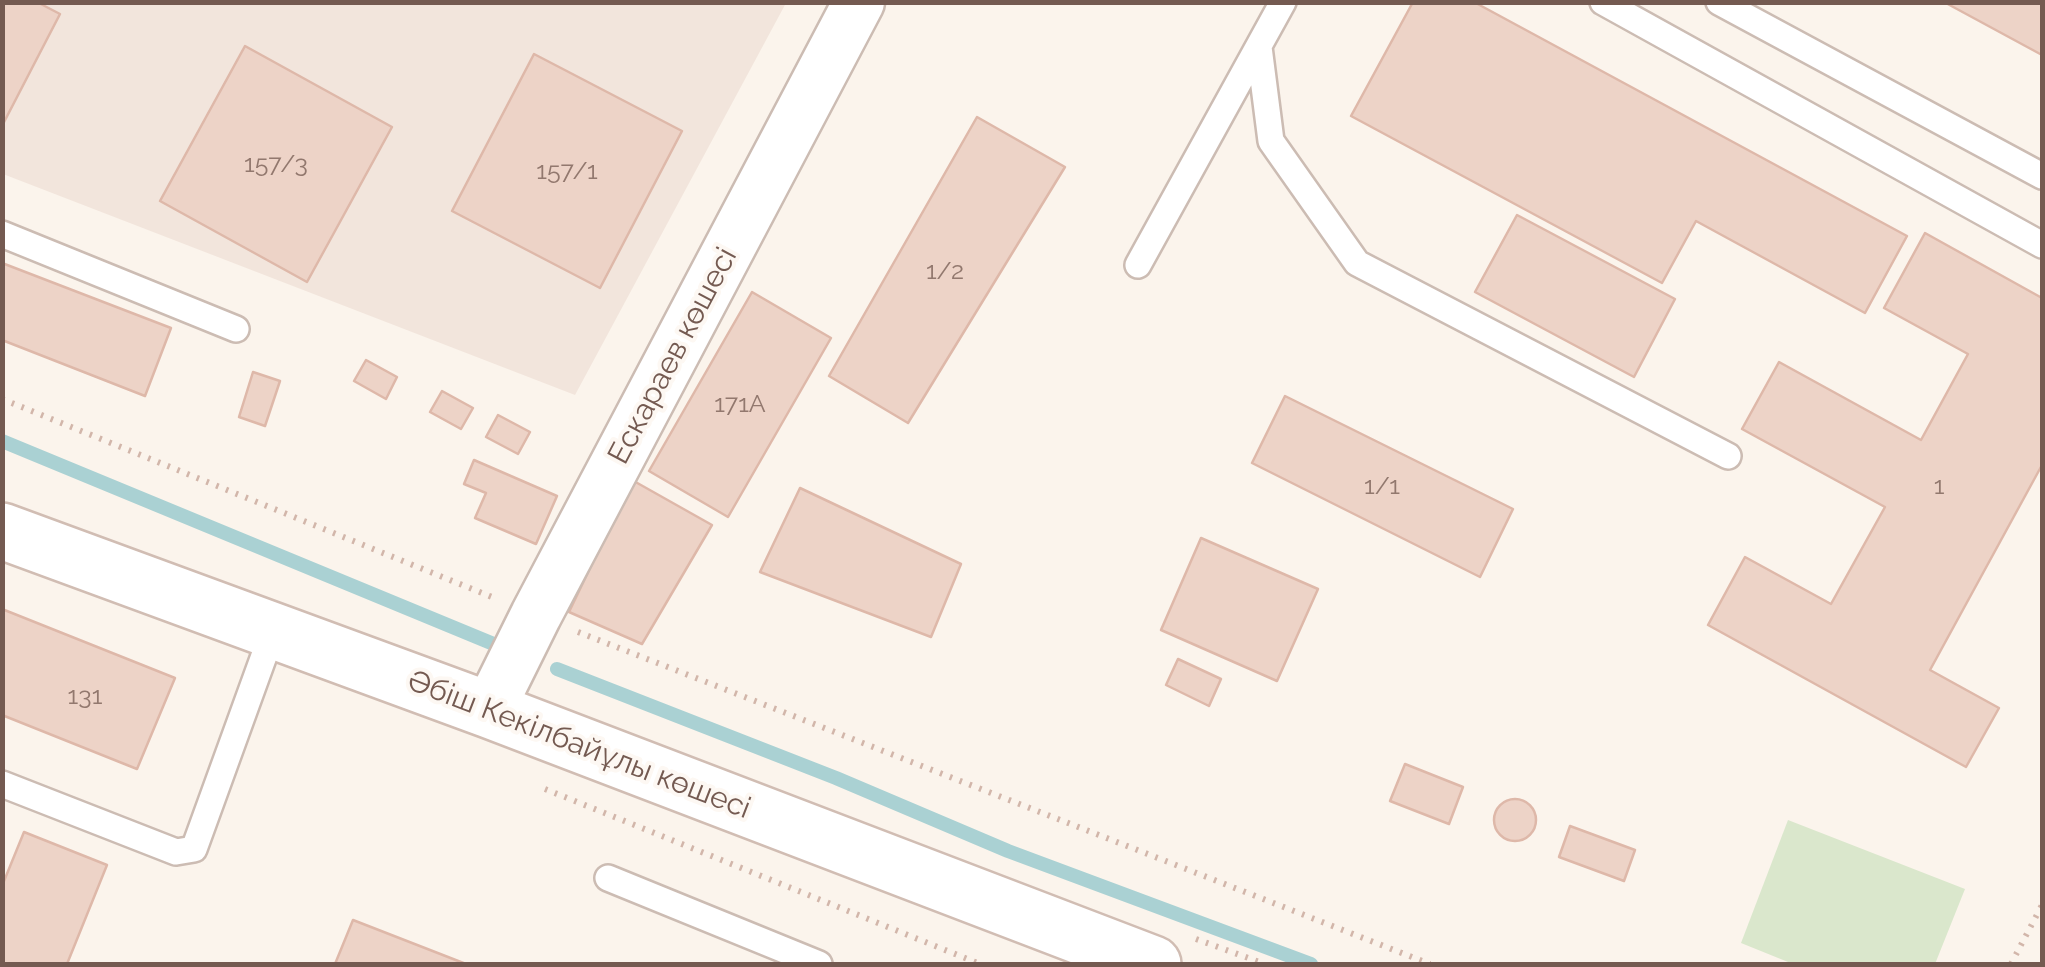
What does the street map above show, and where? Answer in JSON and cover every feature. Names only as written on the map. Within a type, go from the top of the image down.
[{"type":"street","name":"Ескараев көшесі","points":[[489,710],[859,2]]},
{"type":"street","name":"Әбіш Кекілбайұлы көшесі","points":[[2,532],[489,710],[1153,964]]},
{"type":"lane","points":[[1138,265],[1283,2]]},
{"type":"lane","points":[[1603,2],[2042,245]]},
{"type":"lane","points":[[1719,2],[2042,176]]},
{"type":"lane","points":[[1259,47],[1271,141],[1358,263],[1728,456]]},
{"type":"lane","points":[[2,234],[236,329]]},
{"type":"lane","points":[[2,784],[176,852],[194,849],[273,631]]},
{"type":"lane","points":[[608,878],[819,964]]},
{"type":"path","points":[[2,399],[536,615],[1430,964]]},
{"type":"path","points":[[541,788],[980,964]]},
{"type":"path","points":[[2011,964],[2042,905]]},
{"type":"shaded area","points":[[2,3],[786,3],[575,395],[3,174]]},
{"type":"green space","points":[[1788,820],[1965,889],[1935,964],[1793,964],[1741,943]]},
{"type":"building","points":[[2,2],[37,2],[60,14],[2,126]]},
{"type":"building","points":[[1413,2],[1474,2],[1907,236],[1865,313],[1696,221],[1662,283],[1351,116]]},
{"type":"building","points":[[1944,2],[2042,2],[2042,55]]},
{"type":"building","points":[[245,46],[392,127],[307,282],[160,201]]},
{"type":"building","points":[[534,54],[682,131],[600,288],[452,211]]},
{"type":"building","points":[[977,117],[1065,167],[908,423],[829,376]]},
{"type":"building","points":[[1517,215],[1675,299],[1634,377],[1475,292]]},
{"type":"building","points":[[1925,233],[2042,298],[2042,465],[1930,670],[1999,708],[1966,767],[1708,625],[1745,557],[1831,604],[1885,507],[1742,429],[1779,362],[1921,440],[1968,354],[1884,308]]},
{"type":"building","points":[[2,263],[171,328],[145,396],[2,340]]},
{"type":"building","points":[[752,292],[831,338],[728,517],[649,471]]},
{"type":"building","points":[[366,360],[397,377],[386,399],[354,381]]},
{"type":"building","points":[[253,372],[280,381],[265,426],[239,417]]},
{"type":"building","points":[[442,391],[473,408],[461,429],[430,412]]},
{"type":"building","points":[[1285,396],[1513,509],[1480,577],[1252,463]]},
{"type":"building","points":[[498,415],[530,432],[518,454],[486,437]]},
{"type":"building","points":[[474,460],[557,496],[536,544],[475,518],[486,493],[464,484]]},
{"type":"building","points":[[632,480],[712,525],[642,644],[569,612]]},
{"type":"building","points":[[800,488],[961,564],[931,637],[760,572]]},
{"type":"building","points":[[1201,538],[1318,589],[1277,681],[1161,630]]},
{"type":"building","points":[[2,609],[175,678],[137,769],[2,715]]},
{"type":"building","points":[[1178,659],[1221,679],[1209,706],[1166,685]]},
{"type":"building","points":[[1405,764],[1463,787],[1449,824],[1390,801]]},
{"type":"building","points":[[1515,799],[1530,805],[1536,820],[1530,835],[1515,841],[1500,835],[1494,820],[1500,805]]},
{"type":"building","points":[[1570,826],[1635,850],[1624,881],[1559,857]]},
{"type":"building","points":[[24,832],[107,865],[67,964],[2,964],[2,886]]},
{"type":"building","points":[[353,920],[466,964],[335,964]]},
{"type":"waterway","points":[[2,441],[496,645]]},
{"type":"waterway","points":[[557,669],[836,778],[1008,851],[1311,964]]}]
